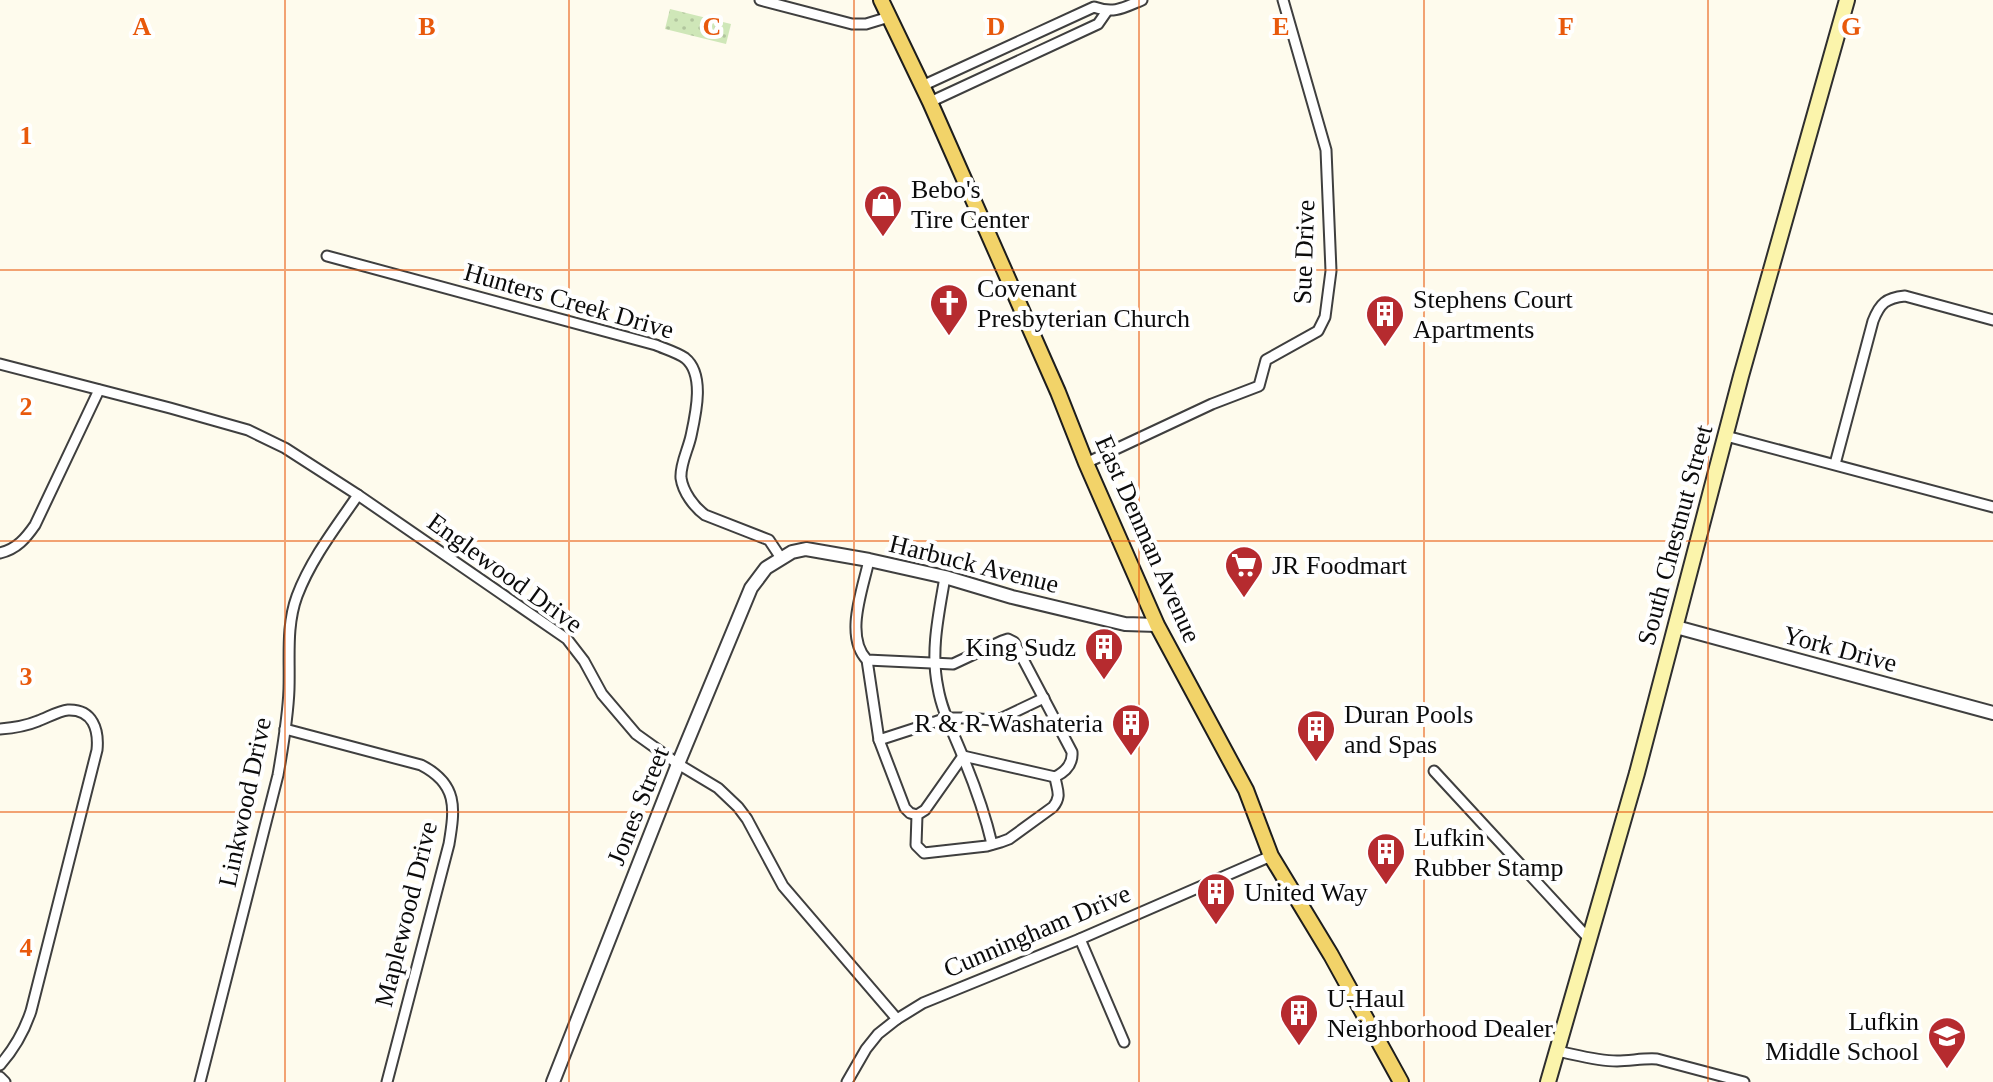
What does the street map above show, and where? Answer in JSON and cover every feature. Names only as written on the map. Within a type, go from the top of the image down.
[{"type":"main road","name":"East Denman Avenue","points":[[881,0],[930,102],[1157,625],[1246,790],[1271,856],[1331,955],[1401,1082]]},
{"type":"main road","name":"South Chestnut Street","points":[[1548,1082],[1637,773],[1726,436],[1847,0]]},
{"type":"street","points":[[760,0],[852,24],[866,24],[889,17]]},
{"type":"street","points":[[930,102],[1098,24],[1107,11],[1104,0]]},
{"type":"street","points":[[922,86],[1094,7],[1107,11],[1121,9],[1142,0]]},
{"type":"street","name":"Sue Drive","points":[[1086,463],[1212,404],[1259,386],[1266,360],[1318,331],[1325,317],[1331,271],[1326,150],[1283,0]]},
{"type":"street","name":"Hunters Creek Drive","points":[[327,256],[656,345],[687,359],[698,386],[681,478],[685,491],[705,515],[769,540],[781,558]]},
{"type":"street","points":[[1835,464],[1873,321],[1885,301],[1905,296],[1993,320]]},
{"type":"street","name":"Englewood Drive","points":[[0,364],[248,430],[285,448],[358,495],[567,639],[584,661],[602,694],[636,734],[718,788],[738,807],[783,886],[897,1019]]},
{"type":"street","points":[[0,553],[10,551],[24,541],[35,525],[99,390]]},
{"type":"street","points":[[1726,436],[1993,507]]},
{"type":"street","name":"Linkwood Drive","points":[[200,1082],[278,775],[289,690],[288,646],[297,597],[313,561],[358,495]]},
{"type":"street","name":"Harbuck Avenue","points":[[781,558],[806,549],[869,560],[1125,624],[1157,625]]},
{"type":"street","name":"Jones Street","points":[[553,1082],[751,588],[766,568],[781,558]]},
{"type":"street","points":[[869,560],[856,621],[856,637],[860,652],[867,660],[879,740],[905,808],[917,815],[925,810],[963,756]]},
{"type":"street","points":[[945,577],[936,632],[938,688],[983,808],[992,844]]},
{"type":"street","name":"York Drive","points":[[1676,627],[1993,713]]},
{"type":"street","points":[[867,660],[953,664],[1008,639],[1014,642],[1073,759],[1062,774],[1055,777],[963,756]]},
{"type":"street","points":[[879,740],[947,718],[1002,718],[1044,698]]},
{"type":"street","points":[[0,729],[35,722],[69,710],[88,717],[95,725],[99,739],[31,1011],[21,1038],[0,1065]]},
{"type":"street","name":"Maplewood Drive","points":[[285,729],[421,765],[436,773],[452,796],[449,844],[387,1082]]},
{"type":"street","points":[[1434,771],[1590,940]]},
{"type":"street","points":[[917,815],[916,845],[924,853],[992,844],[1009,839],[1053,807],[1059,793],[1055,777]]},
{"type":"street","name":"Cunningham Drive","points":[[847,1082],[878,1034],[923,1003],[1271,856]]},
{"type":"street","points":[[1080,939],[1124,1042]]},
{"type":"street","points":[[1557,1051],[1592,1059],[1657,1059],[1744,1082]]},
{"type":"street","points":[[0,1077],[5,1082]]},
{"type":"green space","points":[[670,9],[731,24],[726,44],[665,29]]},
{"type":"place","name":"Bebo's Tire Center","points":[[883,238]]},
{"type":"place","name":"Covenant Presbyterian Church","points":[[949,337]]},
{"type":"place","name":"Stephens Court Apartments","points":[[1385,348]]},
{"type":"place","name":"JR Foodmart","points":[[1244,599]]},
{"type":"place","name":"King Sudz","points":[[1104,681]]},
{"type":"place","name":"R & R Washateria","points":[[1131,757]]},
{"type":"place","name":"Duran Pools and Spas","points":[[1316,763]]},
{"type":"place","name":"Lufkin Rubber Stamp","points":[[1386,886]]},
{"type":"place","name":"United Way","points":[[1216,926]]},
{"type":"place","name":"U-Haul Neighborhood Dealer","points":[[1299,1047]]},
{"type":"place","name":"Lufkin Middle School","points":[[1947,1070]]}]
